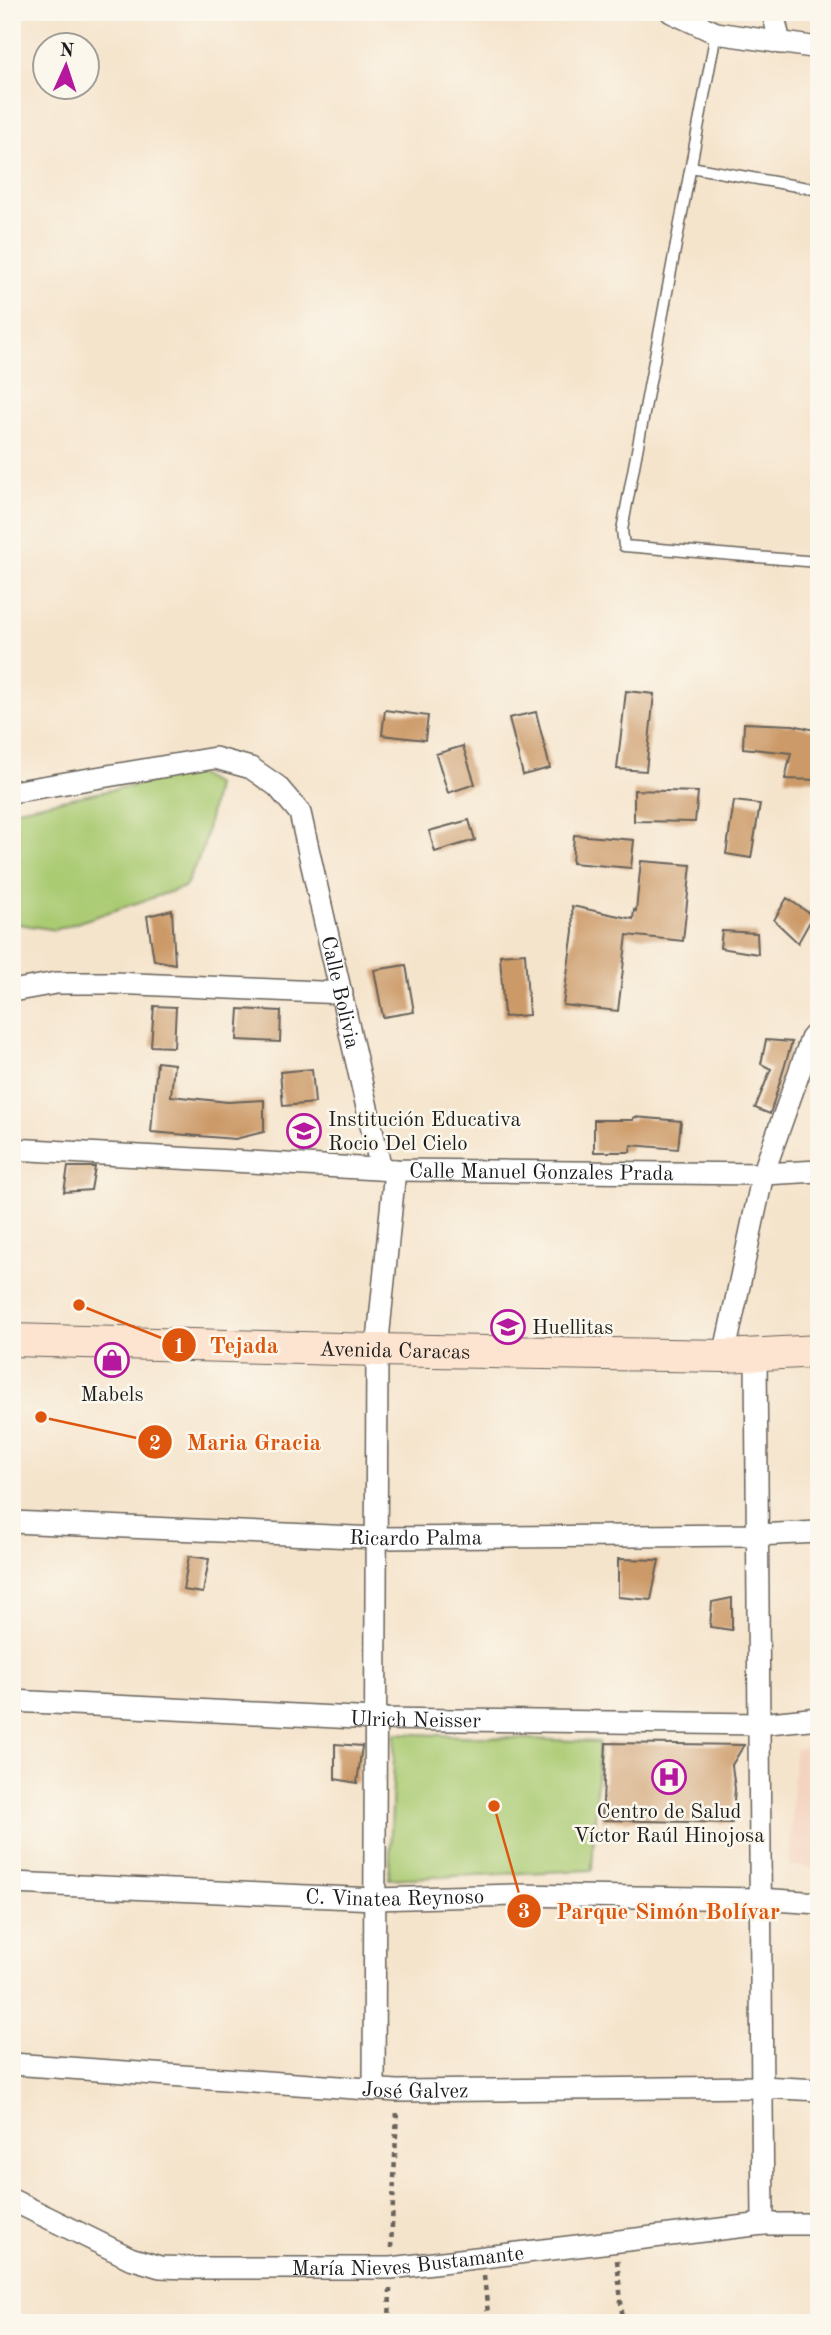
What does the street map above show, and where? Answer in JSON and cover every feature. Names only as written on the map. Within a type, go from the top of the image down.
[{"type":"main road","name":"Avenida Caracas","points":[[12,1340],[724,1356],[819,1351]]},
{"type":"street","points":[[671,12],[716,33],[819,48]]},
{"type":"street","points":[[773,12],[780,43]]},
{"type":"street","name":"Calle Bolivia","points":[[12,792],[215,758],[251,768],[277,786],[300,813],[342,993],[388,1170],[377,1350],[374,2090]]},
{"type":"street","points":[[12,991],[56,983],[113,983],[342,993]]},
{"type":"street","points":[[724,1356],[763,1174],[811,1039],[819,1030]]},
{"type":"street","name":"Calle Manuel Gonzales Prada","points":[[12,1149],[388,1170],[763,1174],[819,1171]]},
{"type":"street","points":[[756,1356],[763,2224]]},
{"type":"street","name":"Ricardo Palma","points":[[12,1522],[377,1538],[757,1535],[819,1532]]},
{"type":"street","name":"Ulrich Neisser","points":[[12,1701],[376,1719],[759,1724],[819,1718]]},
{"type":"street","name":"C. Vinatea Reynoso","points":[[12,1883],[375,1899],[515,1895],[760,1899],[819,1903]]},
{"type":"street","name":"José Galvez","points":[[12,2063],[397,2091],[761,2087],[819,2090]]},
{"type":"street","name":"María Nieves Bustamante","points":[[12,2200],[130,2258],[160,2267],[391,2268],[763,2224],[819,2224]]},
{"type":"lane","points":[[716,33],[622,530],[624,546],[818,562]]},
{"type":"lane","points":[[691,167],[819,190]]},
{"type":"path","points":[[389,2323],[397,2091]]},
{"type":"path","points":[[616,2242],[623,2323]]},
{"type":"path","points":[[482,2257],[489,2323]]},
{"type":"shaded area","points":[[819,1747],[819,1868],[789,1866],[795,1749]]},
{"type":"green space","points":[[195,773],[216,785],[203,849],[185,887],[55,930],[12,923],[12,810]]},
{"type":"green space","points":[[395,1733],[599,1742],[592,1870],[389,1879]]},
{"type":"building","points":[[626,691],[654,694],[646,771],[617,769]]},
{"type":"building","points":[[385,710],[428,716],[425,740],[382,735]]},
{"type":"building","points":[[536,712],[550,768],[523,775],[509,718]]},
{"type":"building","points":[[744,723],[793,725],[819,731],[819,780],[785,779],[791,753],[743,748]]},
{"type":"building","points":[[463,746],[475,784],[448,793],[436,754]]},
{"type":"building","points":[[634,790],[698,792],[695,822],[634,821]]},
{"type":"building","points":[[734,801],[760,804],[751,858],[726,854]]},
{"type":"building","points":[[469,820],[475,840],[435,852],[429,831]]},
{"type":"building","points":[[574,835],[634,840],[631,868],[572,863]]},
{"type":"building","points":[[641,861],[691,865],[683,941],[627,935],[618,1011],[563,1005],[573,931],[572,906],[633,919]]},
{"type":"building","points":[[787,898],[813,916],[798,943],[774,920]]},
{"type":"building","points":[[172,910],[175,964],[154,960],[147,916]]},
{"type":"building","points":[[722,931],[757,933],[758,954],[720,948]]},
{"type":"building","points":[[525,953],[529,1015],[504,1017],[500,955]]},
{"type":"building","points":[[406,965],[414,1012],[383,1017],[374,970]]},
{"type":"building","points":[[154,1006],[176,1007],[174,1047],[151,1046]]},
{"type":"building","points":[[239,1009],[281,1011],[280,1042],[237,1040]]},
{"type":"building","points":[[766,1040],[792,1042],[770,1114],[755,1108],[771,1069],[761,1064]]},
{"type":"building","points":[[157,1062],[174,1064],[171,1096],[228,1102],[264,1100],[264,1132],[235,1139],[151,1132]]},
{"type":"building","points":[[312,1069],[315,1103],[283,1106],[280,1072]]},
{"type":"building","points":[[634,1117],[681,1121],[678,1149],[631,1145],[630,1152],[594,1152],[594,1120],[633,1120]]},
{"type":"building","points":[[68,1167],[95,1167],[91,1190],[64,1192]]},
{"type":"building","points":[[189,1556],[209,1559],[203,1593],[183,1590]]},
{"type":"building","points":[[618,1559],[659,1560],[651,1600],[618,1597]]},
{"type":"building","points":[[732,1598],[732,1630],[710,1627],[712,1602]]},
{"type":"building","name":"Centro de Salud Víctor Raúl Hinojosa","points":[[606,1743],[744,1745],[732,1765],[735,1789],[732,1823],[602,1820]]},
{"type":"building","points":[[335,1744],[362,1746],[357,1783],[335,1779]]},
{"type":"place","name":"Institución Educativa Rocio Del Cielo","points":[[304,1131]]},
{"type":"place","name":"Tejada","points":[[79,1305]]},
{"type":"place","name":"Huellitas","points":[[508,1327]]},
{"type":"place","name":"Mabels","points":[[112,1360]]},
{"type":"place","name":"Maria Gracia","points":[[41,1417]]},
{"type":"place","name":"Centro de Salud Víctor Raúl Hinojosa","points":[[669,1777]]},
{"type":"place","name":"Parque Simón Bolívar","points":[[494,1806]]}]
